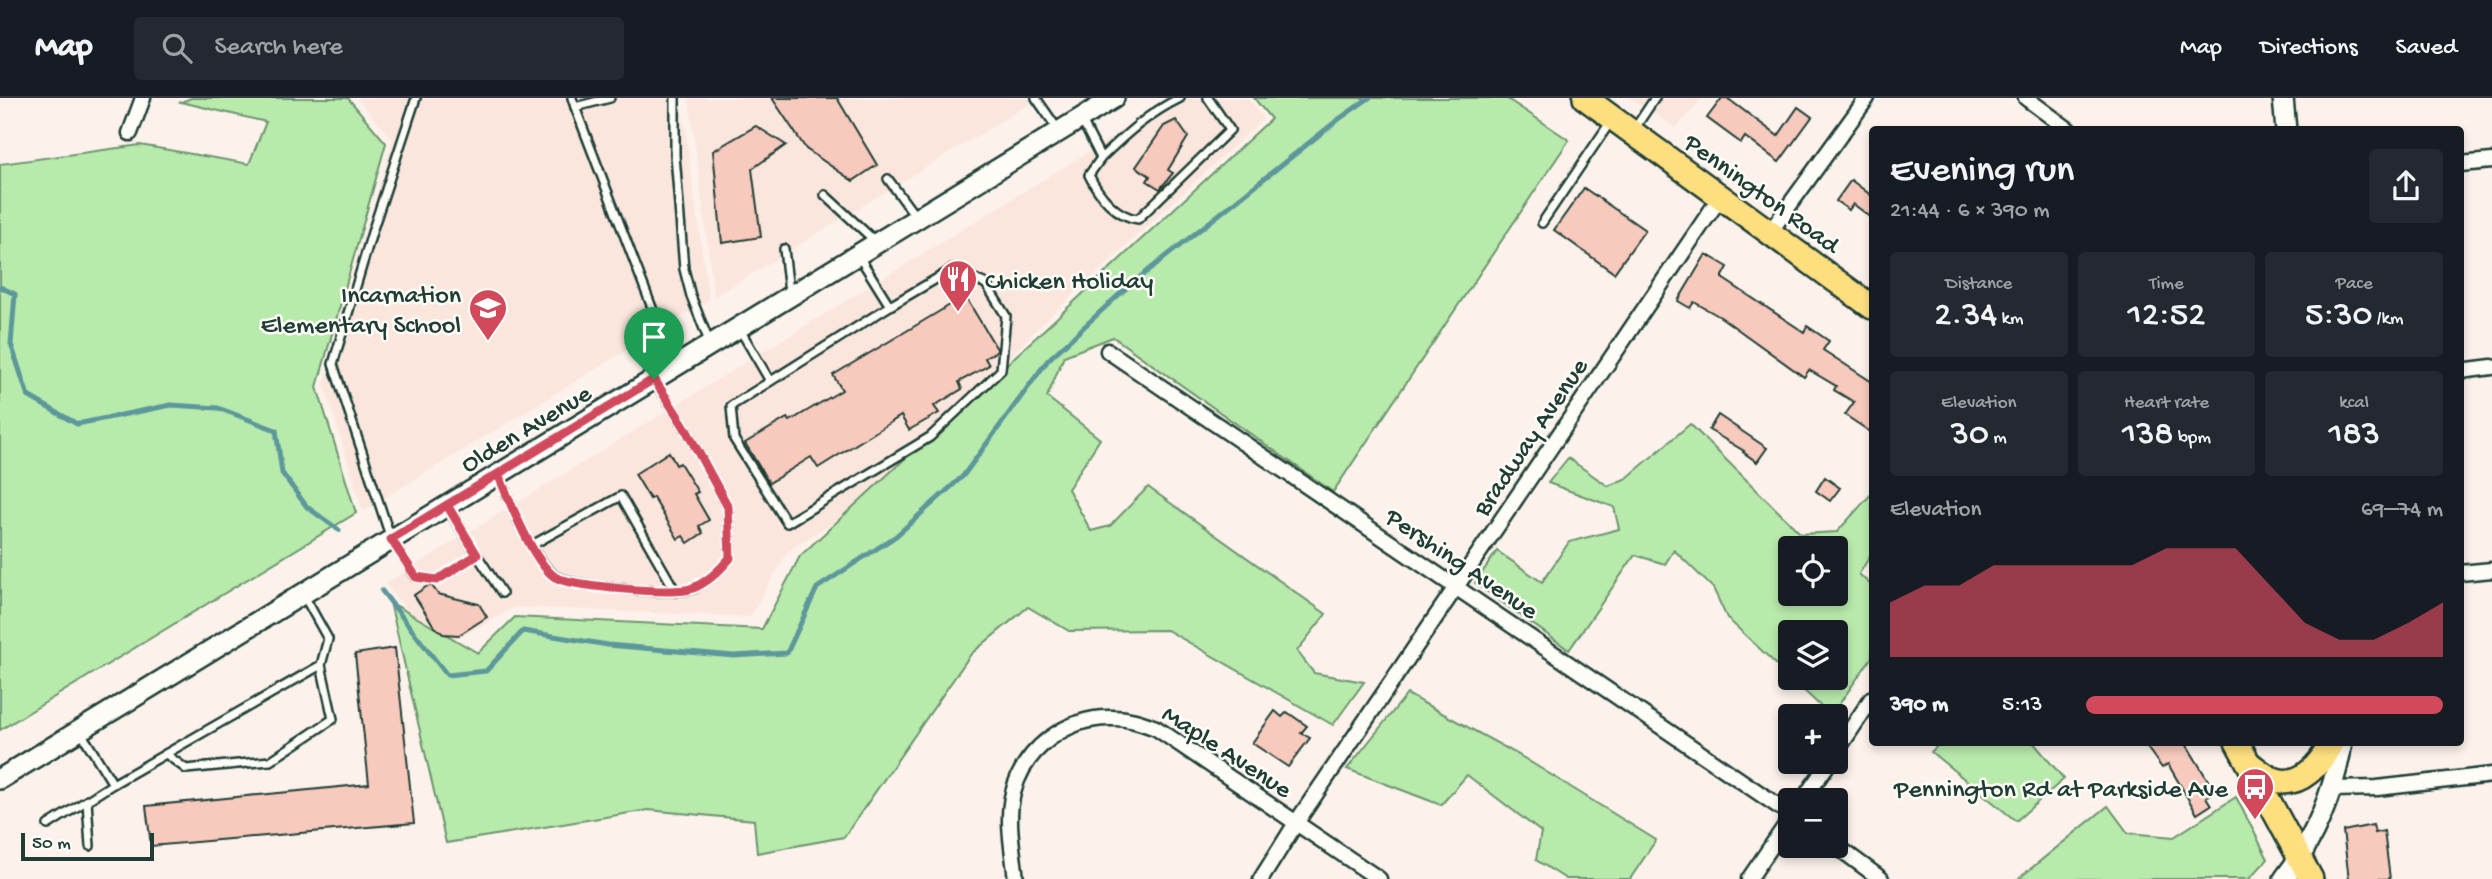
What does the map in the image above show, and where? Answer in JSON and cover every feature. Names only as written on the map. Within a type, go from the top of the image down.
[{"type":"main road","name":"Olden Avenue","points":[[0,779],[1114,98]]},
{"type":"main road","name":"Pennington Road","points":[[1585,98],[1869,305]]},
{"type":"main road","points":[[2283,98],[2286,126]]},
{"type":"main road","points":[[2239,746],[2311,879]]},
{"type":"main road","points":[[2248,763],[2270,778],[2281,781],[2295,779],[2304,777],[2317,767],[2330,746]]},
{"type":"main road","points":[[2284,879],[2299,858],[2316,825],[2331,789],[2341,746]]},
{"type":"street","points":[[130,133],[143,98]]},
{"type":"street","points":[[1770,232],[1867,98]]},
{"type":"street","points":[[2026,98],[2064,126]]},
{"type":"street","points":[[2464,164],[2492,161]]},
{"type":"street","name":"Bradway Avenue","points":[[1261,879],[1296,823],[1721,196]]},
{"type":"street","name":"Pershing Avenue","points":[[1108,351],[1778,809]]},
{"type":"street","points":[[2464,370],[2492,367]]},
{"type":"street","points":[[2464,573],[2492,570]]},
{"type":"street","points":[[1848,734],[1869,702]]},
{"type":"street","name":"Maple Avenue","points":[[1016,879],[1010,815],[1013,793],[1030,759],[1041,745],[1058,732],[1093,719],[1114,718],[1135,720],[1156,728],[1379,879]]},
{"type":"street","points":[[2331,789],[2377,788],[2492,775]]},
{"type":"street","points":[[1749,879],[1778,835]]},
{"type":"street","points":[[1848,855],[1881,879]]},
{"type":"lane","points":[[416,98],[333,364],[391,539],[416,577],[437,580],[477,555]]},
{"type":"lane","points":[[572,98],[674,367]]},
{"type":"lane","points":[[576,107],[610,98]]},
{"type":"lane","points":[[675,98],[675,155],[684,269],[691,296],[710,345]]},
{"type":"lane","points":[[1036,98],[1059,131]]},
{"type":"lane","points":[[1180,98],[1140,121],[1101,158],[1089,175],[1096,189],[1126,218],[1138,219],[1230,130],[1208,98]]},
{"type":"lane","points":[[1633,132],[1655,98]]},
{"type":"lane","points":[[1081,118],[1101,158]]},
{"type":"lane","points":[[1542,223],[1613,118]]},
{"type":"lane","points":[[888,179],[917,218]]},
{"type":"lane","points":[[825,195],[877,243]]},
{"type":"lane","points":[[784,249],[789,296]]},
{"type":"lane","points":[[857,255],[890,306]]},
{"type":"lane","points":[[953,269],[986,284],[1006,316],[1001,370],[930,437],[787,523],[734,439],[732,406],[770,381],[953,269]]},
{"type":"lane","points":[[739,327],[770,381]]},
{"type":"lane","points":[[498,474],[531,545],[556,578],[622,589],[676,592],[692,589],[718,572],[730,558],[728,507],[717,483],[654,379]]},
{"type":"lane","points":[[531,545],[621,496],[676,592]]},
{"type":"lane","points":[[447,505],[502,593]]},
{"type":"lane","points":[[166,754],[186,769],[270,761],[333,719],[321,665],[328,639],[303,594]]},
{"type":"lane","points":[[48,825],[113,784],[321,665]]},
{"type":"lane","points":[[79,730],[113,784]]},
{"type":"lane","points":[[87,801],[90,846]]},
{"type":"shaded area","name":"Incarnation Elementary School","points":[[357,98],[681,98],[709,300],[363,511],[324,385],[393,140]]},
{"type":"shaded area","points":[[689,98],[1039,98],[714,297]]},
{"type":"shaded area","points":[[1176,98],[1248,98],[1263,119],[1045,321],[876,495],[788,551],[750,617],[516,607],[439,648],[385,584]]},
{"type":"shaded area","points":[[1629,98],[1703,98],[1676,128]]},
{"type":"green space","points":[[191,98],[348,98],[386,143],[317,387],[356,513],[0,730],[0,164],[140,145],[249,164],[266,122],[181,102]]},
{"type":"green space","points":[[1254,98],[1506,98],[1569,140],[1333,492],[1113,337],[1064,356],[1047,397],[1100,439],[1068,489],[1091,531],[1110,526],[1148,487],[1326,614],[1297,651],[1314,673],[1364,682],[1333,725],[1167,630],[1069,631],[1028,607],[971,654],[844,837],[757,853],[754,820],[648,810],[446,843],[390,602],[478,653],[515,617],[762,629],[800,556],[1271,119]]},
{"type":"green space","points":[[1690,424],[1801,534],[1837,532],[1869,496],[1869,558],[1859,574],[1869,583],[1869,661],[1839,704],[1818,704],[1803,690],[1848,690],[1848,620],[1778,620],[1778,666],[1727,618],[1713,588],[1674,550],[1665,564],[1635,555],[1569,650],[1475,583],[1497,551],[1542,582],[1569,542],[1619,529],[1614,507],[1548,483],[1568,458],[1608,486],[1627,478]]},
{"type":"green space","points":[[1407,694],[1519,755],[1656,840],[1630,879],[1566,879],[1536,860],[1541,832],[1467,775],[1441,805],[1347,769]]},
{"type":"green space","points":[[1937,746],[2036,746],[2064,779],[2016,821],[1931,752]]},
{"type":"green space","points":[[2236,797],[2268,859],[2249,879],[2018,879],[2108,806],[2128,833],[2174,837]]},
{"type":"building","points":[[772,98],[837,98],[877,165],[853,181],[806,149]]},
{"type":"building","points":[[1722,98],[1727,98],[1778,136],[1798,107],[1812,117],[1779,162],[1745,137],[1741,143],[1707,118]]},
{"type":"building","points":[[1176,120],[1188,137],[1168,170],[1173,173],[1160,189],[1147,181],[1150,176],[1136,167],[1164,126]]},
{"type":"building","points":[[756,126],[786,145],[752,169],[761,237],[722,243],[713,151]]},
{"type":"building","points":[[1851,180],[1869,194],[1869,216],[1853,204],[1849,210],[1836,201]]},
{"type":"building","points":[[1584,188],[1645,230],[1614,273],[1554,230]]},
{"type":"building","points":[[1706,254],[1728,267],[1722,278],[1804,332],[1807,326],[1829,341],[1823,350],[1869,380],[1869,431],[1845,415],[1854,402],[1834,390],[1836,386],[1809,370],[1804,377],[1722,318],[1694,302],[1690,308],[1678,301]]},
{"type":"building","points":[[965,296],[997,351],[985,358],[989,365],[959,382],[962,389],[934,406],[939,413],[909,430],[901,416],[818,468],[811,457],[769,483],[745,443],[787,418],[790,421],[842,390],[833,375]]},
{"type":"building","points":[[1718,415],[1767,448],[1757,462],[1709,430]]},
{"type":"building","points":[[669,452],[676,465],[680,463],[698,492],[694,494],[709,520],[699,526],[703,533],[688,543],[683,536],[678,539],[653,497],[650,499],[635,474]]},
{"type":"building","points":[[1825,477],[1840,488],[1830,501],[1816,491]]},
{"type":"building","points":[[429,585],[438,594],[479,604],[487,617],[459,635],[443,634],[434,626],[414,595]]},
{"type":"building","points":[[395,648],[414,823],[151,846],[146,806],[369,784],[355,654]]},
{"type":"building","points":[[1275,711],[1282,717],[1287,712],[1307,726],[1301,733],[1310,738],[1288,767],[1252,743]]},
{"type":"building","points":[[2146,746],[2187,746],[2215,792],[2206,797],[2211,805],[2197,814],[2168,764],[2162,768]]},
{"type":"building","points":[[2373,825],[2375,833],[2384,831],[2390,879],[2349,879],[2343,831]]},
{"type":"waterway","points":[[382,591],[447,675],[486,671],[523,631],[608,645],[734,656],[787,653],[817,588],[896,536],[963,476],[1048,360],[1124,290],[1369,98]]},
{"type":"waterway","points":[[0,287],[15,294],[11,344],[28,396],[77,424],[171,405],[218,408],[276,430],[282,473],[307,507],[339,530]]},
{"type":"place","name":"Chicken Holiday","points":[[958,313]]},
{"type":"place","name":"Incarnation Elementary School","points":[[488,342]]},
{"type":"place","name":"Pennington Rd at Parkside Ave","points":[[2255,821]]},
{"type":"route","points":[[654,379],[717,483],[728,507],[730,558],[718,572],[692,589],[676,592],[622,589],[556,578],[536,554],[498,474],[447,505],[477,555],[437,580],[416,577],[391,539],[654,379]]}]
